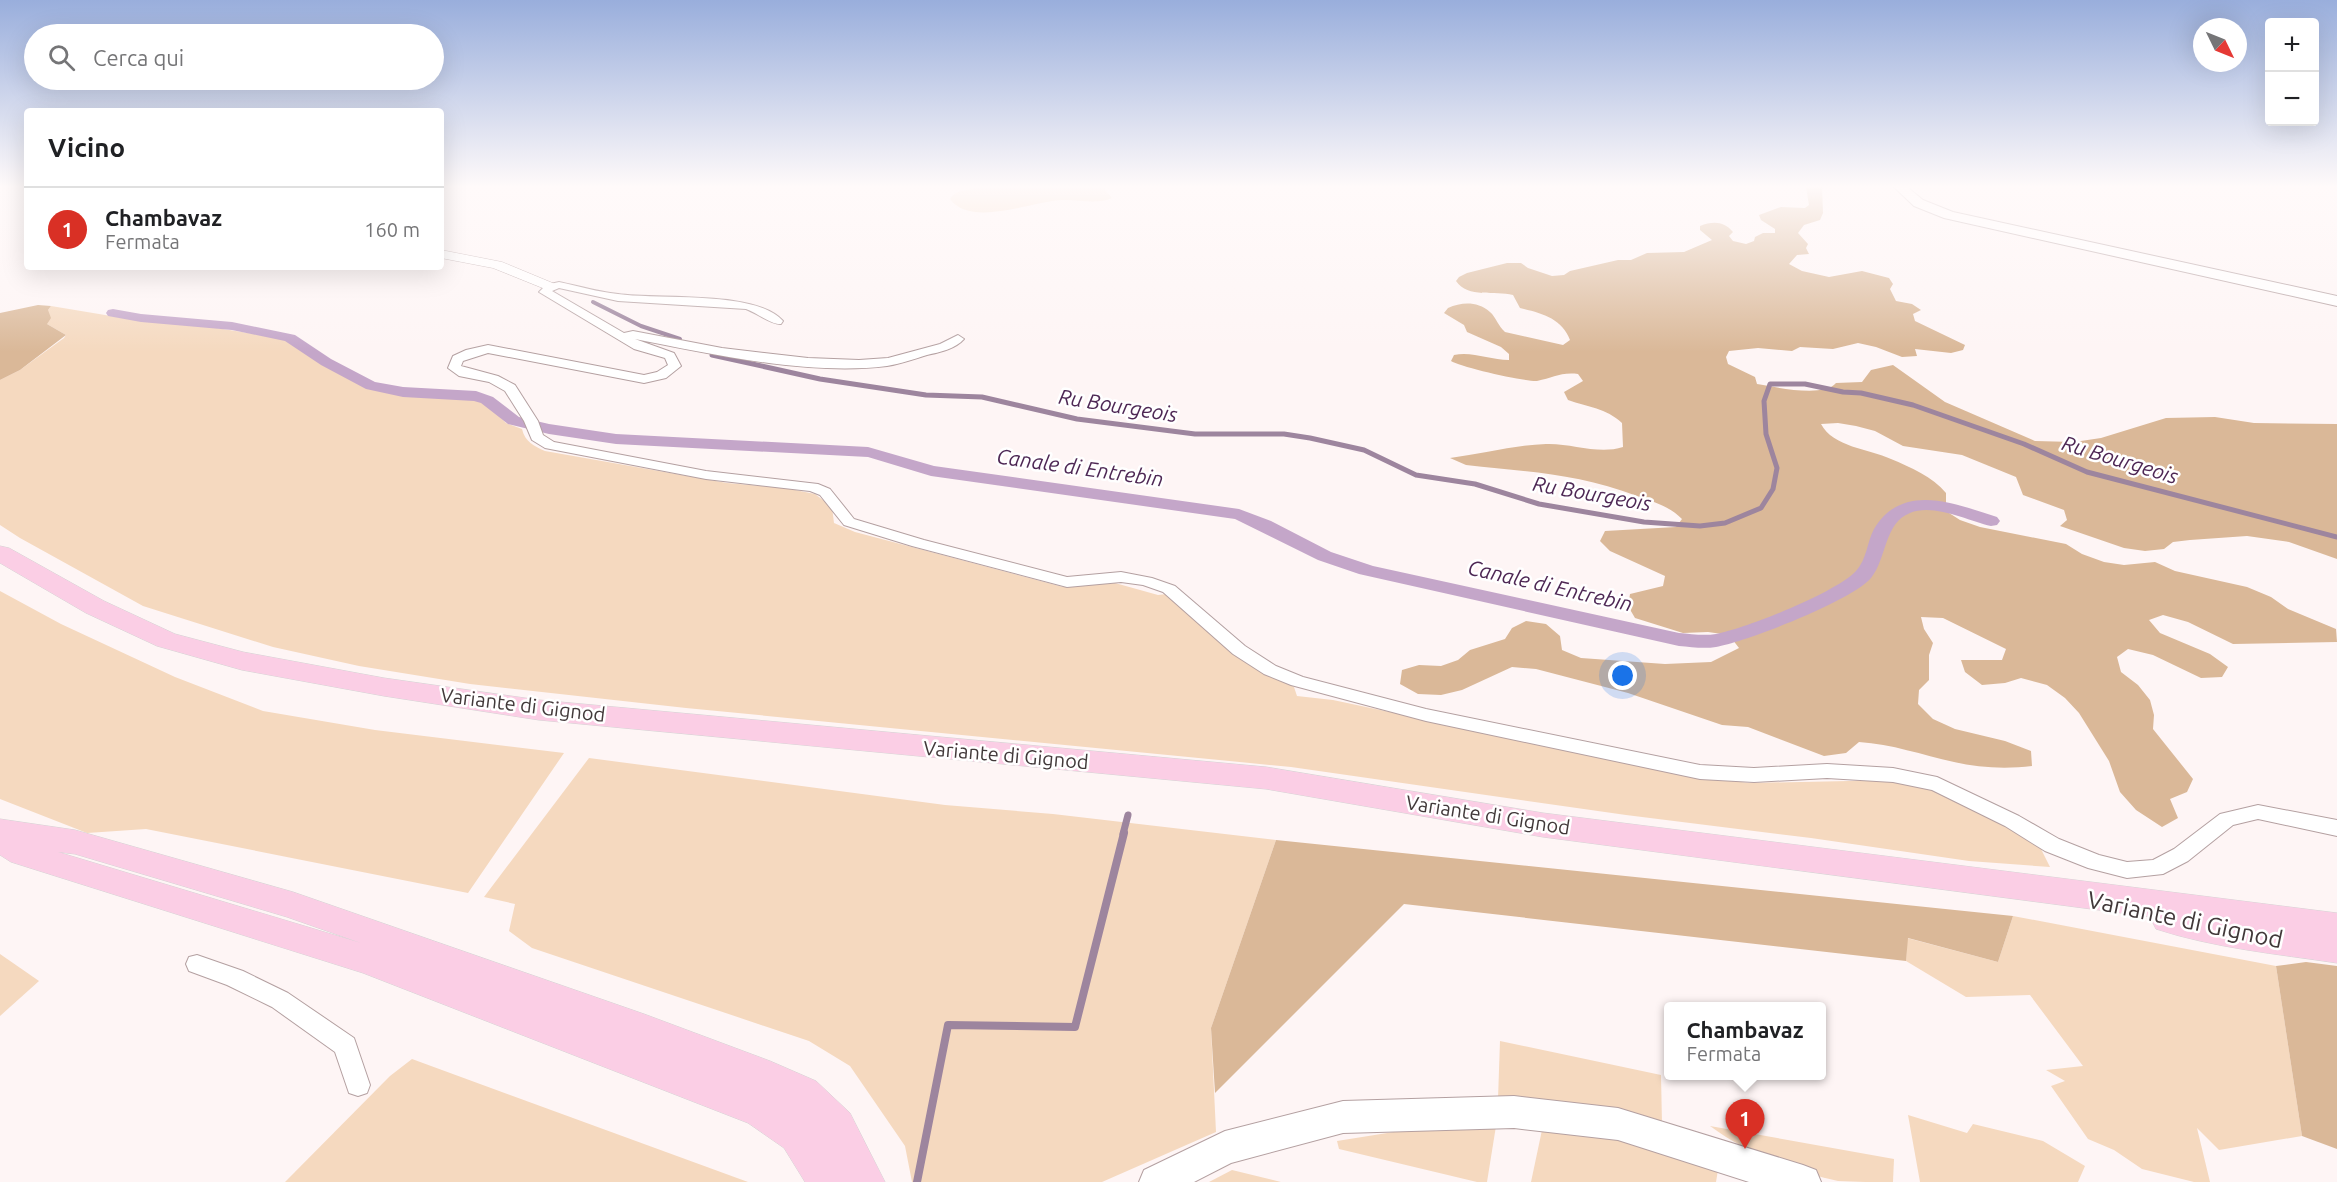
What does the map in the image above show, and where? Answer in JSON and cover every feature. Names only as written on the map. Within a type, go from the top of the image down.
[{"type":"main road","points":[[2068,242],[2337,301]]},
{"type":"main road","name":"Variante di Gignod","points":[[0,553],[94,607],[166,640],[242,661],[384,687],[539,710],[1266,778],[1542,825],[2337,927]]},
{"type":"main road","points":[[0,831],[75,842],[293,905],[644,1030],[757,1073],[802,1094],[836,1126],[865,1182]]},
{"type":"main road","points":[[0,840],[22,853],[371,961],[762,1110],[798,1135],[828,1182]]},
{"type":"main road","name":"Variante di Gignod","points":[[2034,888],[2229,933],[2337,949]]},
{"type":"main road","points":[[1157,1182],[1225,1148],[1343,1117],[1514,1112],[1618,1125],[1803,1182]]},
{"type":"street","points":[[444,255],[497,265],[550,287],[567,285],[603,295],[647,301],[748,306],[766,313],[777,321]]},
{"type":"street","points":[[550,287],[545,292],[648,351],[670,356],[675,366],[662,375],[644,379],[488,349],[457,359],[454,368],[464,374],[493,379],[510,388],[537,437],[561,448],[705,475],[813,487],[825,492],[849,522],[918,543],[1067,582],[1121,577],[1168,589],[1239,650],[1270,670],[1297,681],[1426,715],[1700,771],[1754,775],[1827,771],[1893,775],[1937,784],[1996,813],[2052,845],[2095,862],[2127,870],[2156,868],[2181,855],[2227,819],[2258,812],[2337,828]]},
{"type":"street","points":[[625,336],[633,335],[732,354],[808,362],[859,364],[888,362],[944,347],[958,339]]},
{"type":"street","points":[[196,964],[235,978],[280,1000],[345,1046],[358,1085]]},
{"type":"shaded area","points":[[1707,242],[1746,244],[1806,242],[1809,254],[1797,255],[1789,264],[1802,271],[1829,277],[1862,271],[1889,278],[1893,284],[1890,289],[1896,301],[1912,304],[1921,310],[1913,314],[1915,321],[1965,345],[1963,350],[1951,353],[1915,349],[1917,356],[1902,357],[1858,343],[1833,349],[1800,347],[1792,351],[1758,348],[1729,351],[1726,357],[1728,364],[1755,377],[1757,384],[1787,389],[1821,390],[1836,383],[1862,382],[1871,370],[1893,365],[1945,402],[2035,441],[2074,442],[2101,438],[2166,418],[2215,417],[2254,423],[2337,424],[2337,559],[2289,542],[2247,536],[2173,542],[2164,549],[2145,551],[2124,548],[2060,526],[2067,520],[2064,510],[2023,495],[2016,477],[1962,455],[1903,446],[1875,431],[1838,423],[1821,424],[1827,432],[1843,443],[1891,459],[1928,477],[1946,493],[1946,511],[1960,520],[1980,527],[2066,544],[2082,554],[2104,562],[2124,565],[2155,562],[2175,571],[2247,587],[2271,597],[2288,609],[2336,629],[2337,642],[2233,644],[2188,622],[2163,615],[2149,620],[2160,633],[2210,654],[2228,667],[2222,677],[2201,678],[2153,655],[2128,649],[2117,657],[2121,672],[2138,685],[2150,700],[2154,715],[2153,729],[2193,779],[2187,792],[2170,799],[2178,818],[2162,827],[2136,810],[2120,792],[2109,761],[2079,713],[2065,698],[2047,685],[2021,678],[2005,683],[1982,685],[1965,672],[1961,660],[2002,660],[2006,649],[1943,618],[1921,617],[1924,629],[1933,643],[1929,655],[1929,680],[1919,690],[1918,704],[1933,719],[1955,729],[2005,741],[2031,751],[2032,766],[2003,768],[1973,766],[1895,747],[1859,742],[1846,753],[1824,756],[1748,727],[1722,725],[1628,693],[1536,669],[1512,667],[1462,690],[1441,695],[1418,694],[1400,684],[1402,670],[1419,665],[1441,666],[1458,660],[1470,650],[1505,639],[1512,628],[1526,621],[1546,624],[1560,636],[1562,650],[1581,658],[1665,664],[1711,662],[1739,648],[1729,635],[1708,632],[1683,633],[1635,618],[1628,606],[1630,594],[1663,586],[1665,576],[1610,551],[1600,541],[1605,531],[1676,527],[1682,519],[1672,511],[1649,500],[1594,482],[1466,465],[1450,458],[1534,445],[1556,444],[1604,450],[1623,447],[1622,423],[1603,411],[1568,400],[1564,392],[1583,381],[1578,374],[1531,381],[1479,370],[1451,361],[1454,355],[1461,354],[1509,360],[1509,354],[1501,347],[1467,332],[1464,325],[1444,313],[1453,306],[1475,304],[1490,312],[1505,332],[1563,345],[1570,340],[1562,326],[1543,315],[1520,308],[1513,295],[1475,292],[1461,287],[1456,281],[1467,273],[1507,263],[1521,263],[1528,268],[1552,276],[1564,275],[1570,271],[1618,260],[1631,260],[1647,253],[1684,252]]},
{"type":"shaded area","points":[[38,305],[51,306],[48,310],[51,318],[47,324],[66,335],[20,370],[0,380],[0,313]]},
{"type":"shaded area","points":[[51,306],[129,319],[198,325],[285,339],[364,385],[408,394],[478,398],[487,403],[506,423],[522,429],[528,440],[545,451],[727,483],[785,488],[815,494],[832,507],[834,523],[855,532],[1063,587],[1115,583],[1158,595],[1167,594],[1227,646],[1294,687],[1297,696],[1333,700],[1694,776],[1749,783],[1896,780],[1932,789],[1996,820],[2040,847],[2050,867],[1969,861],[1291,767],[686,708],[470,684],[359,666],[273,647],[143,606],[0,525],[0,380],[20,370],[64,338],[66,335],[47,324],[48,310]]},
{"type":"shaded area","points":[[0,591],[61,624],[175,677],[263,711],[375,730],[564,753],[468,893],[146,829],[87,833],[0,799]]},
{"type":"shaded area","points":[[589,758],[945,805],[1053,814],[1276,840],[1211,1028],[1216,1132],[1102,1182],[912,1182],[905,1146],[850,1066],[809,1041],[532,948],[509,931],[515,904],[484,897]]},
{"type":"shaded area","points":[[1276,840],[2013,916],[1998,962],[1908,938],[1906,961],[1404,904],[1215,1093],[1211,1028]]},
{"type":"shaded area","points":[[2013,916],[2276,966],[2302,1136],[2219,1150],[2197,1128],[2210,1182],[2194,1182],[2142,1169],[2114,1150],[2088,1139],[2051,1086],[2065,1081],[2046,1070],[2083,1066],[2030,995],[1966,997],[1906,961],[1907,938],[1998,962]]},
{"type":"shaded area","points":[[0,954],[39,981],[0,1016]]},
{"type":"shaded area","points":[[2306,962],[2337,966],[2337,1149],[2302,1136],[2276,966]]},
{"type":"shaded area","points":[[1500,1041],[1661,1075],[1662,1124],[1498,1099]]},
{"type":"shaded area","points":[[412,1059],[748,1182],[285,1182],[390,1076]]},
{"type":"shaded area","points":[[1908,1115],[1967,1133],[1973,1124],[2043,1141],[2085,1166],[2078,1182],[1920,1182]]},
{"type":"shaded area","points":[[1496,1126],[1487,1182],[1477,1182],[1339,1149],[1337,1141],[1406,1130]]},
{"type":"shaded area","points":[[1710,1126],[1894,1159],[1893,1182],[1838,1181],[1804,1172],[1755,1153]]},
{"type":"shaded area","points":[[1542,1130],[1621,1140],[1718,1170],[1716,1182],[1531,1182]]},
{"type":"shaded area","points":[[1232,1170],[1281,1182],[1209,1182]]},
{"type":"waterway","name":"Ru Bourgeois","points":[[593,302],[641,326],[680,339]]},
{"type":"waterway","name":"Canale di Entrebin","points":[[113,313],[141,318],[232,326],[290,338],[326,362],[371,386],[403,392],[476,396],[487,400],[514,421],[549,429],[616,439],[868,452],[931,471],[1239,514],[1324,556],[1366,570],[1427,585],[1580,616],[1679,640],[1713,641],[1725,638],[1790,614],[1836,593],[1862,576],[1874,555],[1882,531],[1891,517],[1903,509],[1916,505],[1931,505],[1991,521]]},
{"type":"waterway","name":"Ru Bourgeois","points":[[712,355],[820,379],[926,395],[982,397],[1077,419],[1195,434],[1284,434],[1310,438],[1364,450],[1416,475],[1475,484],[1539,504],[1644,522],[1700,526],[1725,523],[1761,508],[1773,489],[1777,468],[1766,434],[1764,401],[1770,384],[1805,384],[1843,392],[1861,393],[1913,405],[2024,444],[2087,472],[2337,537]]},
{"type":"waterway","points":[[1123,834],[1128,815]]},
{"type":"waterway","points":[[917,1182],[948,1025],[1075,1027],[1124,833]]},
{"type":"place","name":"Chambavaz","points":[[1745,1149]]}]
